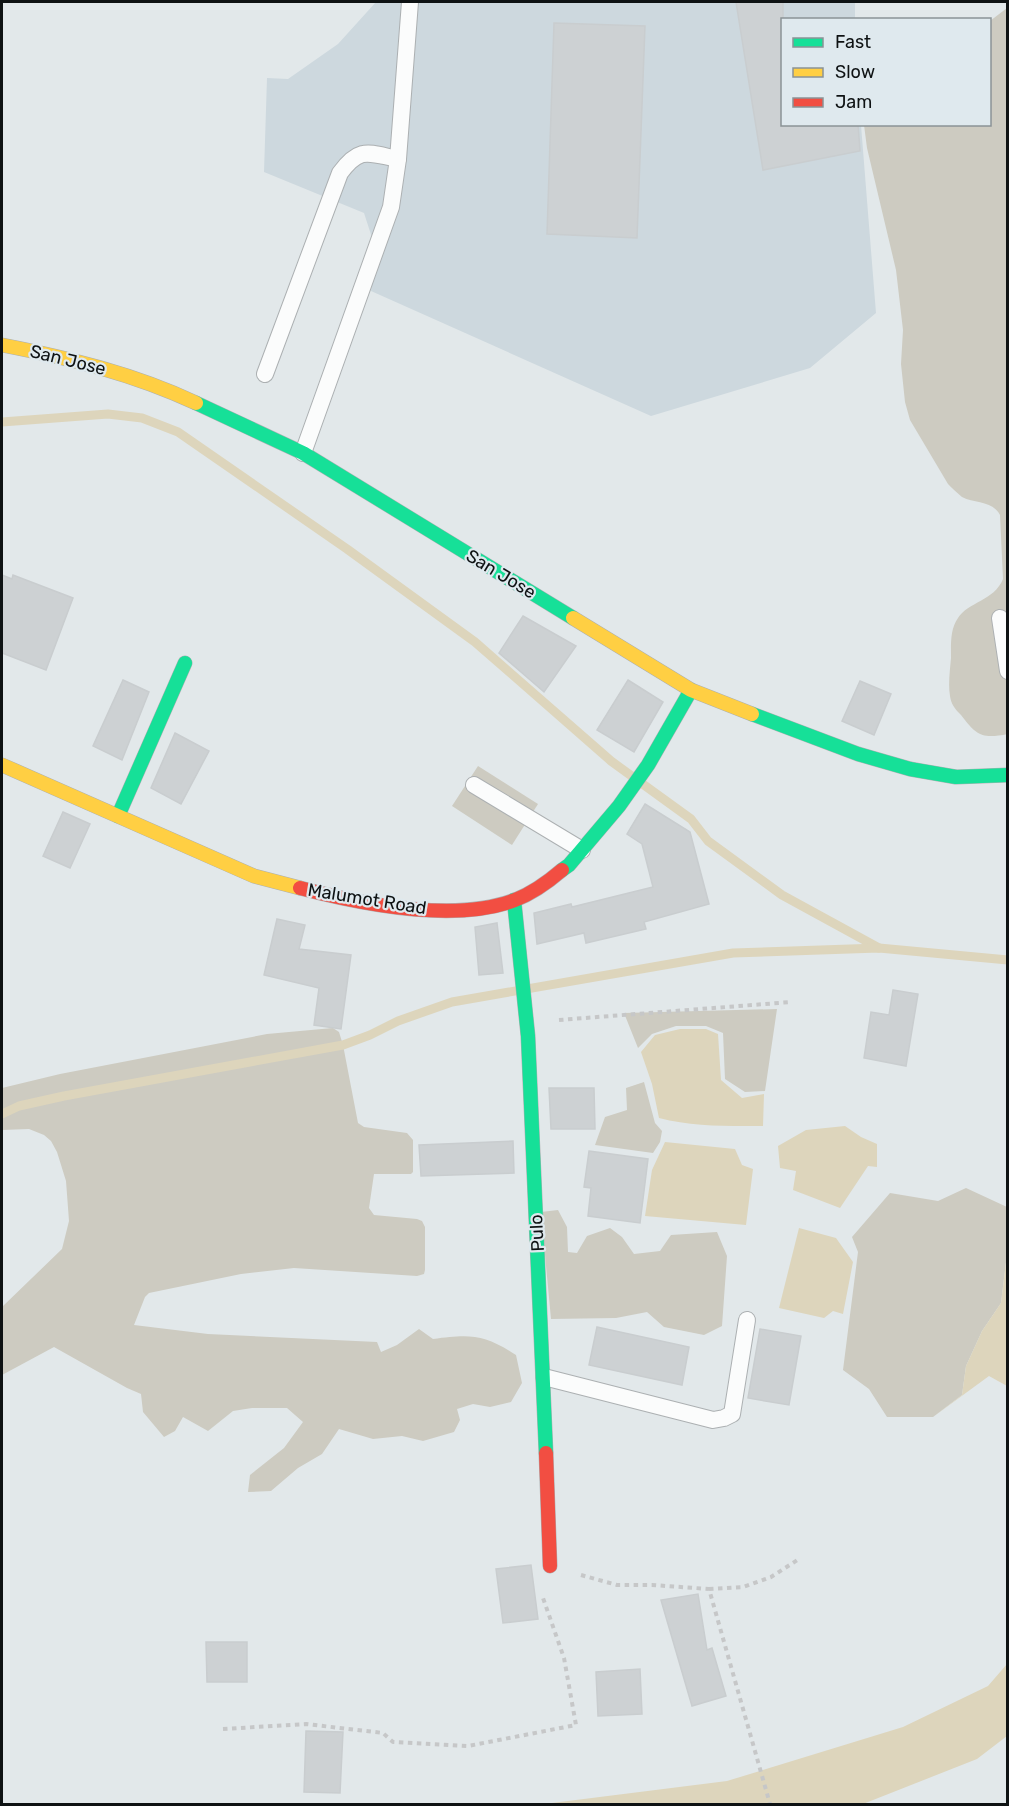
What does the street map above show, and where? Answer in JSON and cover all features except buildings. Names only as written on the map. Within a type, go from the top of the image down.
[{"type":"street","name":"San Jose","points":[[2,345],[72,359],[162,387],[303,453],[691,690],[858,754],[910,769],[956,777],[1008,775]]},
{"type":"street","points":[[118,816],[185,663]]},
{"type":"street","name":"Malumot Road","points":[[2,765],[254,876],[322,894],[411,909],[466,910],[514,900],[544,885],[569,865],[619,806],[648,765],[691,690]]},
{"type":"street","name":"Pulo","points":[[514,900],[528,1036],[544,1377],[550,1566]]},
{"type":"lane","points":[[303,453],[391,207],[398,159],[410,2]]},
{"type":"lane","points":[[265,374],[340,173],[351,158],[367,153],[398,159]]},
{"type":"lane","points":[[1000,618],[1008,671]]},
{"type":"lane","points":[[474,785],[582,850]]},
{"type":"lane","points":[[544,1377],[713,1419],[724,1418],[732,1414],[747,1320]]},
{"type":"path","points":[[528,1036],[549,1020],[791,1002]]},
{"type":"path","points":[[224,1729],[306,1724],[383,1733],[393,1742],[468,1746],[576,1725],[564,1658],[543,1600],[550,1566],[617,1585],[709,1589],[743,1587],[771,1577],[799,1559]]},
{"type":"path","points":[[709,1589],[770,1804]]},
{"type":"shaded area","points":[[376,2],[855,2],[855,18],[781,18],[781,126],[861,126],[876,313],[810,368],[651,416],[371,291],[376,250],[364,213],[264,172],[267,78],[288,79],[338,44]]},
{"type":"shaded area","points":[[1007,8],[1008,734],[986,736],[971,728],[952,704],[949,682],[955,622],[968,608],[994,592],[1003,579],[1000,515],[993,507],[962,497],[948,484],[910,420],[905,402],[901,364],[903,330],[896,270],[867,148],[864,126],[991,126],[991,20]]},
{"type":"shaded area","points":[[478,766],[538,804],[512,845],[452,806]]},
{"type":"shaded area","points":[[777,1009],[765,1091],[745,1092],[725,1079],[723,1033],[706,1026],[676,1026],[652,1034],[638,1048],[624,1013]]},
{"type":"shaded area","points":[[333,1028],[339,1032],[343,1045],[358,1123],[364,1127],[407,1133],[413,1140],[413,1172],[411,1174],[374,1174],[369,1208],[374,1215],[422,1221],[425,1227],[424,1274],[417,1276],[294,1268],[241,1274],[149,1293],[145,1297],[134,1325],[208,1334],[377,1342],[381,1352],[397,1345],[419,1329],[433,1339],[457,1336],[476,1337],[495,1343],[516,1355],[522,1383],[511,1402],[490,1407],[473,1404],[457,1409],[460,1420],[454,1432],[423,1441],[402,1436],[373,1439],[339,1429],[322,1454],[298,1468],[271,1491],[248,1492],[250,1475],[284,1448],[303,1422],[287,1408],[252,1408],[233,1411],[208,1431],[183,1417],[175,1431],[164,1437],[143,1412],[141,1394],[54,1347],[2,1375],[2,1307],[62,1249],[69,1221],[66,1181],[57,1152],[51,1141],[44,1135],[29,1129],[2,1130],[2,1088],[60,1074],[267,1034]]},
{"type":"shaded area","points":[[680,1029],[706,1029],[718,1034],[721,1080],[742,1098],[764,1094],[763,1126],[698,1124],[659,1118],[652,1084],[641,1052],[655,1035]]},
{"type":"shaded area","points":[[644,1082],[655,1123],[662,1131],[660,1142],[653,1153],[595,1145],[605,1117],[627,1110],[626,1088]]},
{"type":"shaded area","points":[[845,1126],[877,1144],[877,1167],[868,1166],[840,1208],[793,1190],[796,1171],[780,1168],[778,1146],[806,1130]]},
{"type":"shaded area","points":[[665,1142],[735,1149],[742,1165],[753,1169],[746,1225],[645,1216],[652,1170]]},
{"type":"shaded area","points":[[966,1188],[1007,1207],[1007,1254],[1001,1303],[982,1331],[966,1366],[962,1395],[933,1417],[887,1417],[869,1389],[843,1370],[858,1252],[852,1237],[890,1193],[938,1201]]},
{"type":"shaded area","points":[[558,1210],[567,1227],[568,1252],[577,1253],[587,1236],[610,1228],[622,1237],[634,1254],[660,1251],[671,1235],[717,1232],[727,1256],[722,1326],[704,1335],[664,1327],[647,1312],[616,1318],[551,1319],[541,1212]]},
{"type":"shaded area","points":[[799,1228],[836,1238],[853,1262],[843,1314],[833,1311],[824,1318],[779,1308]]},
{"type":"shaded area","points":[[1007,1254],[1007,1386],[989,1376],[933,1417],[962,1395],[966,1366],[982,1331],[1001,1303]]},
{"type":"shaded area","points":[[1007,1664],[1007,1736],[977,1759],[863,1804],[544,1804],[727,1781],[903,1727],[988,1686]]},
{"type":"waterway","points":[[2,422],[108,414],[142,418],[178,432],[347,549],[475,642],[611,761],[691,819],[708,841],[782,895],[879,948]]},
{"type":"waterway","points":[[2,1114],[19,1106],[64,1096],[343,1045],[398,1021],[452,1002],[733,953],[879,948],[1008,960]]},
{"type":"traffic: fast","points":[[196,403],[303,453],[573,618]]},
{"type":"traffic: fast","points":[[118,816],[185,663]]},
{"type":"traffic: fast","points":[[562,870],[569,865],[619,806],[648,765],[691,690]]},
{"type":"traffic: fast","points":[[752,714],[858,754],[910,769],[956,777],[1008,775]]},
{"type":"traffic: fast","points":[[514,900],[528,1036],[546,1453]]},
{"type":"traffic: slow","points":[[2,345],[52,355],[125,375],[196,403]]},
{"type":"traffic: slow","points":[[573,618],[691,690],[752,714]]},
{"type":"traffic: slow","points":[[2,765],[254,876],[300,888]]},
{"type":"traffic: jam","points":[[300,888],[351,900],[408,909],[465,910],[491,907],[515,900],[540,887],[562,870]]},
{"type":"traffic: jam","points":[[546,1453],[550,1566]]}]
